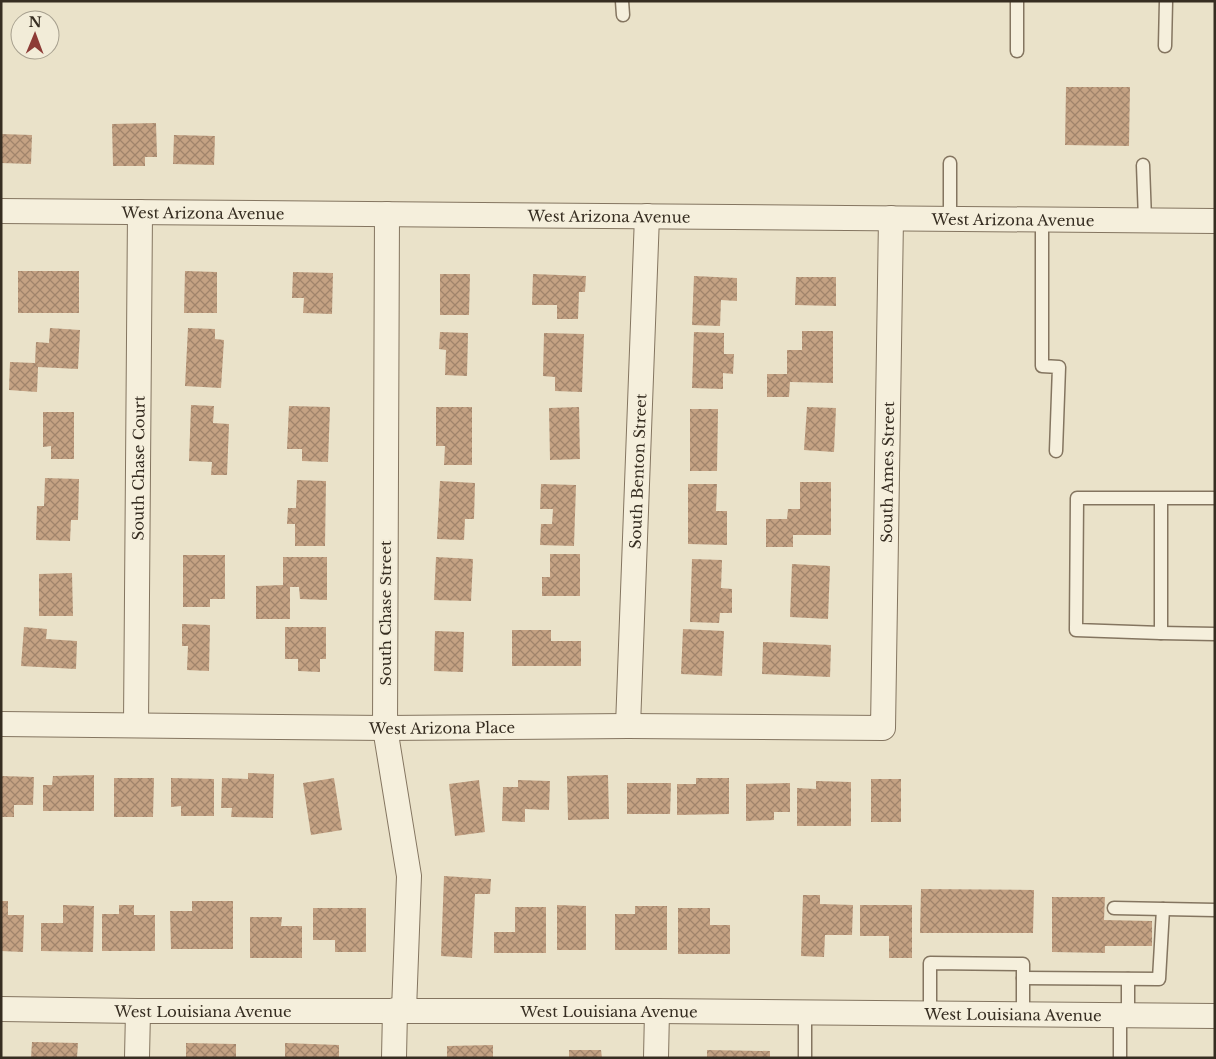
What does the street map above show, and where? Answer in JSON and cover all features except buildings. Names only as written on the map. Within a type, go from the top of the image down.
[{"type":"street","name":"West Arizona Avenue","points":[[1,211],[1215,221]]},
{"type":"street","name":"South Chase Court","points":[[136,724],[140,212]]},
{"type":"street","name":"South Chase Street","points":[[387,214],[384,728],[409,876],[400,1010],[394,1058]]},
{"type":"street","name":"South Benton Street","points":[[628,726],[647,216]]},
{"type":"street","name":"South Ames Street","points":[[882,728],[891,218]]},
{"type":"street","name":"West Arizona Place","points":[[1,724],[384,728],[628,726],[882,728]]},
{"type":"street","name":"West Louisiana Avenue","points":[[1,1009],[138,1011],[657,1011],[1215,1016]]},
{"type":"street","points":[[137,1058],[138,1011]]},
{"type":"street","points":[[656,1058],[657,1011]]},
{"type":"lane","points":[[622,1],[623,15]]},
{"type":"lane","points":[[1017,1],[1018,51]]},
{"type":"lane","points":[[1166,1],[1166,46]]},
{"type":"lane","points":[[950,163],[950,219]]},
{"type":"lane","points":[[1143,165],[1146,220]]},
{"type":"lane","points":[[1042,220],[1042,366],[1059,367],[1056,451]]},
{"type":"lane","points":[[1215,498],[1077,498],[1076,621],[1076,630],[1215,634]]},
{"type":"lane","points":[[1161,498],[1161,633]]},
{"type":"lane","points":[[1114,908],[1215,910]]},
{"type":"lane","points":[[1023,978],[1159,979],[1162,909]]},
{"type":"lane","points":[[930,1014],[930,963],[1023,964],[1023,1015]]},
{"type":"lane","points":[[1120,1058],[1128,979]]},
{"type":"lane","points":[[805,1013],[805,1058]]}]
